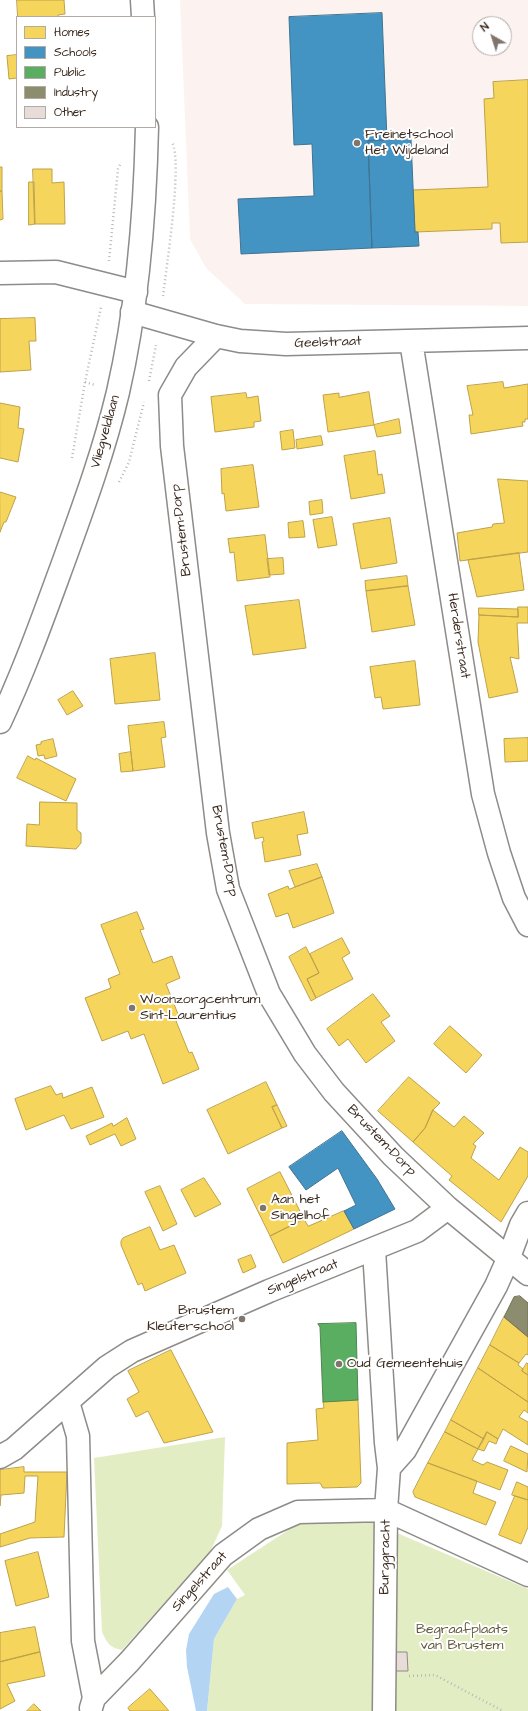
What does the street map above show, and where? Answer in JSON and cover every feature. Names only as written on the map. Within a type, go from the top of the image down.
[{"type":"street","points":[[142,0],[143,16]]},
{"type":"street","name":"Vliegveldlaan","points":[[0,722],[37,632],[102,452],[118,390],[134,302],[144,202],[147,128]]},
{"type":"street","name":"Geelstraat","points":[[0,273],[56,272],[106,285],[160,319],[216,336],[240,341],[286,344],[528,338]]},
{"type":"street","name":"Brustem-Dorp","points":[[216,336],[186,367],[170,395],[172,446],[218,833],[228,889],[269,994],[305,1054],[334,1092],[393,1156],[448,1208],[528,1274]]},
{"type":"street","name":"Herderstraat","points":[[411,341],[483,794],[499,853],[514,898],[528,925]]},
{"type":"street","name":"Singelstraat","points":[[0,1457],[14,1449],[106,1367],[132,1351],[269,1291],[374,1250],[417,1231],[448,1208]]},
{"type":"street","points":[[389,1468],[405,1450],[496,1286],[509,1257],[521,1224],[528,1213]]},
{"type":"street","points":[[374,1250],[386,1443],[389,1468],[386,1510]]},
{"type":"street","name":"Singelstraat","points":[[68,1402],[78,1436],[83,1641],[92,1704]]},
{"type":"street","name":"Singelstraat","points":[[92,1704],[223,1554],[259,1529],[298,1512],[386,1510]]},
{"type":"street","name":"Burggracht","points":[[384,1711],[386,1510],[528,1575]]},
{"type":"path","points":[[85,382],[106,285],[115,201]]},
{"type":"path","points":[[148,384],[160,319],[174,204]]},
{"type":"path","points":[[384,1677],[434,1675],[503,1711]]},
{"type":"shaded area","name":"Freinetschool Het Wijdeland","points":[[180,0],[528,0],[528,306],[245,304],[206,268],[190,239]]},
{"type":"green space","points":[[225,1437],[222,1526],[210,1552],[122,1650],[115,1648],[107,1642],[102,1632],[94,1458]]},
{"type":"green space","points":[[299,1523],[378,1523],[372,1711],[207,1711],[214,1639],[237,1599],[245,1595],[227,1570]]},
{"type":"green space","name":"Begraafplaats van Brustem","points":[[397,1533],[528,1589],[528,1711],[394,1711]]},
{"type":"water","points":[[228,1587],[237,1599],[214,1639],[207,1711],[196,1711],[187,1667],[186,1650],[189,1634],[214,1594]]},
{"type":"building: Homes","points":[[17,0],[64,0],[65,14],[58,16],[18,16]]},
{"type":"building: Homes","points":[[16,55],[16,78],[9,79],[7,56]]},
{"type":"building: Homes","points":[[528,80],[528,242],[501,243],[500,223],[492,223],[492,229],[415,232],[413,190],[488,187],[484,99],[494,98],[493,82]]},
{"type":"building: Homes","points":[[0,167],[2,167],[2,191],[0,191]]},
{"type":"building: Homes","points":[[33,169],[52,169],[52,183],[64,182],[65,224],[35,224]]},
{"type":"building: Homes","points":[[29,182],[34,182],[35,224],[29,225]]},
{"type":"building: Homes","points":[[0,191],[2,191],[3,219],[0,220]]},
{"type":"building: Homes","points":[[35,318],[36,341],[29,341],[31,370],[0,372],[0,319]]},
{"type":"building: Homes","points":[[503,382],[504,388],[528,384],[528,419],[525,419],[525,422],[522,422],[523,426],[471,434],[469,415],[473,415],[467,386]]},
{"type":"building: Homes","points":[[369,392],[374,425],[328,432],[323,395],[339,393],[339,397]]},
{"type":"building: Homes","points":[[246,393],[247,398],[258,396],[261,421],[254,422],[254,427],[215,432],[211,397]]},
{"type":"building: Homes","points":[[0,403],[20,407],[18,428],[24,429],[18,462],[0,458]]},
{"type":"building: Homes","points":[[399,419],[401,433],[377,437],[374,425]]},
{"type":"building: Homes","points":[[293,430],[295,448],[282,450],[280,432]]},
{"type":"building: Homes","points":[[321,436],[323,445],[297,449],[296,440]]},
{"type":"building: Homes","points":[[375,451],[378,475],[382,474],[385,493],[351,499],[344,456]]},
{"type":"building: Homes","points":[[253,465],[259,507],[226,511],[224,493],[222,494],[221,469]]},
{"type":"building: Homes","points":[[498,479],[528,481],[528,552],[460,561],[457,533],[492,527],[493,524],[504,523]]},
{"type":"building: Homes","points":[[0,492],[16,497],[6,522],[4,522],[0,532]]},
{"type":"building: Homes","points":[[322,500],[323,513],[310,515],[309,502]]},
{"type":"building: Homes","points":[[332,517],[337,545],[318,548],[313,520]]},
{"type":"building: Homes","points":[[390,518],[397,563],[361,569],[353,524]]},
{"type":"building: Homes","points":[[303,521],[305,537],[289,538],[288,523]]},
{"type":"building: Homes","points":[[265,535],[270,577],[237,581],[234,552],[230,553],[228,539]]},
{"type":"building: Homes","points":[[519,553],[524,590],[477,597],[468,560]]},
{"type":"building: Homes","points":[[283,558],[284,574],[269,575],[267,559]]},
{"type":"building: Homes","points":[[407,576],[408,586],[366,591],[365,581]]},
{"type":"building: Homes","points":[[408,586],[415,625],[372,632],[366,591]]},
{"type":"building: Homes","points":[[299,600],[306,648],[253,655],[245,606]]},
{"type":"building: Homes","points":[[518,607],[528,607],[528,623],[517,623],[519,659],[510,657],[518,692],[489,698],[478,642],[479,615],[518,617]]},
{"type":"building: Homes","points":[[479,608],[518,609],[518,617],[479,615]]},
{"type":"building: Homes","points":[[155,653],[160,700],[115,704],[110,659]]},
{"type":"building: Homes","points":[[415,661],[420,705],[383,709],[381,697],[375,698],[370,667]]},
{"type":"building: Homes","points":[[73,691],[83,706],[67,715],[58,700]]},
{"type":"building: Homes","points":[[164,722],[166,737],[161,738],[165,767],[133,771],[128,726]]},
{"type":"building: Homes","points":[[528,738],[528,761],[505,762],[504,739]]},
{"type":"building: Homes","points":[[53,739],[57,756],[45,759],[44,755],[38,756],[36,745]]},
{"type":"building: Homes","points":[[131,752],[133,771],[121,772],[119,754]]},
{"type":"building: Homes","points":[[28,756],[35,760],[36,758],[76,779],[66,801],[17,778]]},
{"type":"building: Homes","points":[[40,802],[77,803],[77,830],[81,833],[81,843],[76,849],[26,846],[27,824],[39,825]]},
{"type":"building: Homes","points":[[304,812],[308,833],[297,835],[301,855],[265,862],[262,842],[264,841],[263,837],[255,839],[252,823]]},
{"type":"building: Homes","points":[[317,864],[322,877],[295,887],[289,871]]},
{"type":"building: Homes","points":[[322,877],[334,913],[293,928],[288,913],[276,917],[268,894],[288,886],[289,889]]},
{"type":"building: Homes","name":"Woonzorgcentrum Sint-Laurentius","points":[[137,912],[144,929],[140,930],[153,963],[172,956],[180,978],[166,984],[180,1019],[176,1021],[189,1053],[192,1052],[199,1069],[163,1084],[144,1034],[131,1039],[128,1031],[102,1041],[85,998],[111,988],[108,979],[120,974],[101,925]]},
{"type":"building: Homes","points":[[342,938],[350,953],[342,958],[353,979],[316,998],[307,979],[319,973],[310,954]]},
{"type":"building: Homes","points":[[306,947],[319,973],[307,979],[316,998],[311,1001],[289,957]]},
{"type":"building: Homes","points":[[373,994],[390,1016],[381,1022],[395,1041],[366,1063],[348,1039],[339,1046],[327,1029]]},
{"type":"building: Homes","points":[[450,1026],[482,1055],[466,1073],[434,1044]]},
{"type":"building: Homes","points":[[409,1077],[440,1103],[433,1110],[425,1128],[413,1142],[378,1111]]},
{"type":"building: Homes","points":[[266,1082],[277,1105],[272,1107],[282,1128],[228,1154],[207,1110]]},
{"type":"building: Homes","points":[[51,1086],[56,1095],[62,1093],[63,1098],[92,1087],[104,1117],[71,1129],[64,1115],[26,1130],[15,1099]]},
{"type":"building: Homes","points":[[277,1105],[287,1126],[282,1128],[272,1107]]},
{"type":"building: Homes","points":[[433,1110],[454,1127],[464,1116],[484,1133],[473,1144],[476,1146],[471,1158],[499,1180],[520,1147],[528,1152],[528,1176],[501,1222],[449,1180],[452,1176],[413,1142],[425,1128]]},
{"type":"building: Homes","points":[[127,1118],[136,1139],[121,1146],[115,1134],[90,1145],[86,1136],[112,1123],[113,1126]]},
{"type":"building: Homes","points":[[280,1172],[304,1219],[270,1236],[247,1189]]},
{"type":"building: Homes","points":[[204,1178],[221,1204],[195,1217],[181,1190]]},
{"type":"building: Homes","points":[[160,1186],[177,1224],[163,1231],[145,1192]]},
{"type":"building: Homes","points":[[344,1211],[354,1229],[283,1263],[270,1236],[304,1219],[308,1226]]},
{"type":"building: Homes","points":[[150,1227],[160,1250],[174,1245],[186,1273],[145,1291],[142,1283],[138,1285],[121,1245],[121,1241],[123,1238]]},
{"type":"building: Homes","points":[[251,1255],[256,1267],[243,1273],[238,1260]]},
{"type":"building: Homes","points":[[504,1317],[528,1337],[528,1355],[526,1354],[519,1363],[490,1345]]},
{"type":"building: Homes","points":[[490,1345],[519,1363],[518,1365],[523,1369],[522,1371],[528,1375],[528,1402],[478,1368]]},
{"type":"building: Homes","points":[[171,1350],[213,1432],[164,1443],[148,1411],[136,1417],[127,1399],[139,1392],[128,1371]]},
{"type":"building: Homes","points":[[527,1363],[528,1364],[528,1375],[522,1371]]},
{"type":"building: Homes","points":[[478,1368],[528,1402],[528,1413],[524,1410],[519,1417],[528,1422],[528,1445],[503,1429],[498,1439],[487,1432],[484,1439],[451,1420]]},
{"type":"building: Homes","points":[[358,1400],[361,1483],[357,1487],[323,1488],[320,1483],[287,1484],[287,1443],[318,1440],[316,1409],[324,1408],[323,1402]]},
{"type":"building: Homes","points":[[451,1420],[484,1439],[478,1449],[445,1432]]},
{"type":"building: Homes","points":[[445,1432],[478,1449],[472,1460],[483,1465],[487,1462],[508,1470],[500,1490],[428,1463]]},
{"type":"building: Homes","points":[[487,1432],[498,1439],[496,1444],[489,1441],[484,1451],[478,1449]]},
{"type":"building: Homes","points":[[511,1446],[528,1454],[527,1472],[504,1461]]},
{"type":"building: Homes","points":[[428,1463],[477,1481],[473,1493],[496,1502],[486,1525],[415,1497],[413,1492]]},
{"type":"building: Homes","points":[[24,1467],[24,1472],[67,1472],[64,1537],[30,1538],[0,1547],[0,1534],[35,1522],[38,1476],[25,1476],[24,1493],[1,1495],[0,1506],[0,1470]]},
{"type":"building: Homes","points":[[517,1482],[528,1487],[528,1500],[512,1495]]},
{"type":"building: Homes","points":[[515,1496],[528,1500],[528,1527],[521,1544],[499,1535]]},
{"type":"building: Homes","points":[[38,1552],[49,1597],[16,1606],[5,1561]]},
{"type":"building: Homes","points":[[35,1627],[40,1652],[0,1662],[0,1633]]},
{"type":"building: Homes","points":[[40,1652],[45,1676],[7,1684],[15,1701],[0,1709],[0,1662]]},
{"type":"building: Homes","points":[[150,1689],[169,1711],[130,1711],[128,1708]]},
{"type":"building: Homes","points":[[34,1704],[41,1711],[27,1711]]},
{"type":"building: Schools","points":[[382,13],[387,140],[368,141],[372,248],[241,254],[238,199],[314,196],[312,144],[294,145],[289,17]]},
{"type":"building: Schools","points":[[411,139],[415,232],[418,232],[419,246],[372,248],[368,141]]},
{"type":"building: Schools","points":[[342,1131],[377,1179],[395,1209],[354,1229],[344,1211],[356,1205],[338,1168],[306,1190],[289,1167]]},
{"type":"building: Public","name":"Oud Gemeentehuis","points":[[356,1323],[358,1400],[323,1402],[320,1327],[318,1324]]},
{"type":"building: Industry","points":[[520,1296],[528,1303],[528,1337],[504,1317],[514,1297]]},
{"type":"building: Other","points":[[393,1652],[407,1652],[408,1671],[391,1671]]},
{"type":"place","name":"Freinetschool Het Wijdeland","points":[[357,143]]},
{"type":"place","name":"Woonzorgcentrum Sint-Laurentius","points":[[132,1008]]},
{"type":"place","name":"Aan het Singelhof","points":[[263,1208]]},
{"type":"place","name":"Brustem Kleuterschool","points":[[242,1319]]},
{"type":"place","name":"Oud Gemeentehuis","points":[[339,1364]]}]
